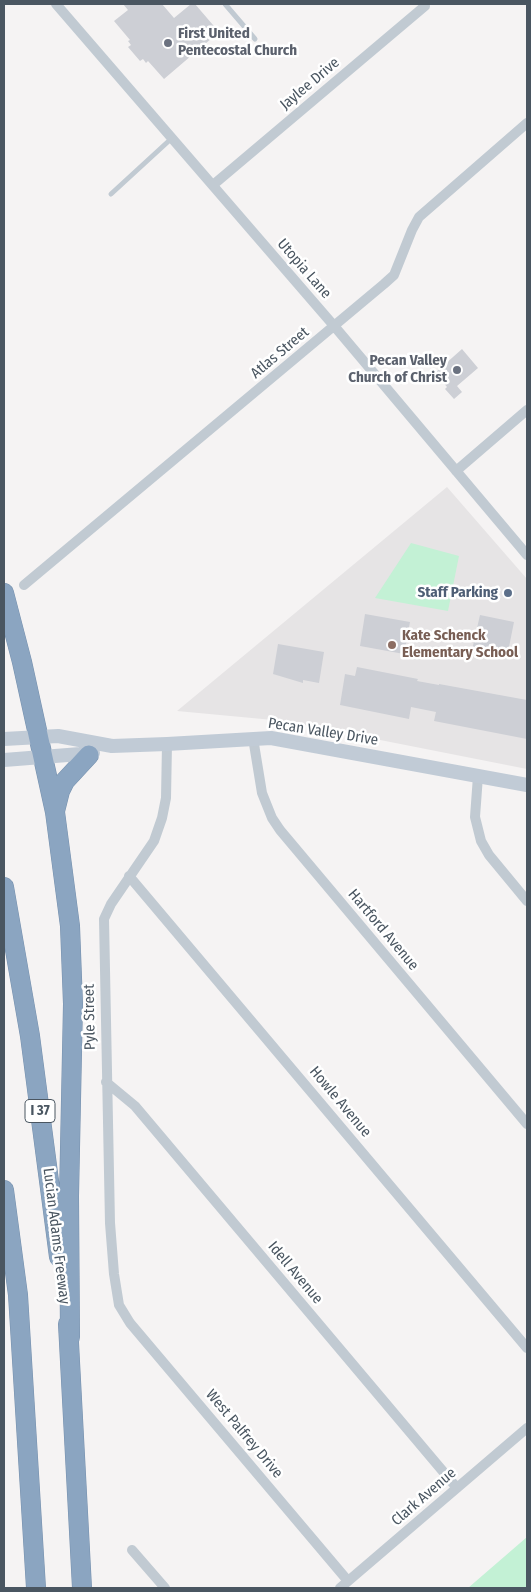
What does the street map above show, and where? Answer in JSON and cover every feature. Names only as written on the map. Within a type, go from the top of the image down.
[{"type":"highway","points":[[4,593],[55,812],[69,918],[74,1004],[69,1196],[70,1336]]},
{"type":"highway","points":[[55,812],[65,782],[89,755]]},
{"type":"highway","name":"Lucian Adams Freeway","points":[[4,887],[30,1036],[70,1336],[82,1588]]},
{"type":"highway","points":[[4,1190],[18,1294],[36,1588]]},
{"type":"highway","points":[[4,1249],[18,1294]]},
{"type":"main road","name":"Pecan Valley Drive","points":[[4,739],[58,736],[112,746],[271,738],[291,740],[527,785]]},
{"type":"main road","name":"Pecan Valley Drive","points":[[4,760],[89,755],[112,746]]},
{"type":"street","name":"Utopia Lane","points":[[56,4],[335,327],[527,555]]},
{"type":"street","name":"Jaylee Drive","points":[[213,186],[426,6]]},
{"type":"street","name":"Atlas Street","points":[[24,585],[335,327],[394,275],[419,217],[527,123]]},
{"type":"street","points":[[456,471],[526,415]]},
{"type":"street","name":"Hartford Avenue","points":[[253,738],[262,793],[280,830],[527,1124]]},
{"type":"street","name":"Pyle Street","points":[[119,1305],[114,1274],[110,1223],[104,919],[111,904],[154,841],[162,818],[168,783],[167,744]]},
{"type":"street","points":[[478,776],[475,817],[481,841],[489,855],[527,901]]},
{"type":"street","name":"Howle Avenue","points":[[129,876],[527,1348]]},
{"type":"street","name":"Idell Avenue","points":[[106,1082],[135,1106],[457,1488]]},
{"type":"street","name":"West Palfrey Drive","points":[[119,1305],[130,1323],[344,1585]]},
{"type":"street","name":"Clark Avenue","points":[[344,1585],[527,1428]]},
{"type":"street","points":[[132,1550],[165,1588]]},
{"type":"lane","points":[[225,4],[255,39]]},
{"type":"lane","points":[[111,194],[172,138]]},
{"type":"shaded area","name":"Kate Schenck Elementary School","points":[[447,487],[527,579],[527,769],[284,721],[177,711]]},
{"type":"green space","points":[[411,543],[459,556],[448,611],[375,598]]},
{"type":"green space","points":[[527,1537],[527,1588],[468,1588]]},
{"type":"building","name":"First United Pentecostal Church","points":[[123,4],[162,4],[174,18],[191,4],[195,4],[219,32],[164,79],[148,61],[146,63],[143,59],[140,61],[128,47],[131,45],[128,41],[130,40],[114,21],[128,10]]},
{"type":"building","name":"Pecan Valley Church of Christ","points":[[462,349],[478,368],[457,386],[462,392],[454,399],[435,373]]},
{"type":"building","points":[[365,614],[410,622],[404,654],[360,646]]},
{"type":"building","points":[[480,615],[514,622],[507,657],[472,650]]},
{"type":"building","points":[[278,644],[324,652],[319,683],[303,680],[303,683],[273,674]]},
{"type":"building","points":[[357,667],[418,679],[417,681],[527,700],[527,739],[434,721],[436,712],[411,707],[409,719],[340,705],[345,674],[355,676]]},
{"type":"place","name":"First United Pentecostal Church","points":[[168,43]]},
{"type":"place","name":"Pecan Valley Church of Christ","points":[[457,370]]},
{"type":"place","name":"Staff Parking","points":[[508,593]]},
{"type":"place","name":"Kate Schenck Elementary School","points":[[392,645]]}]
